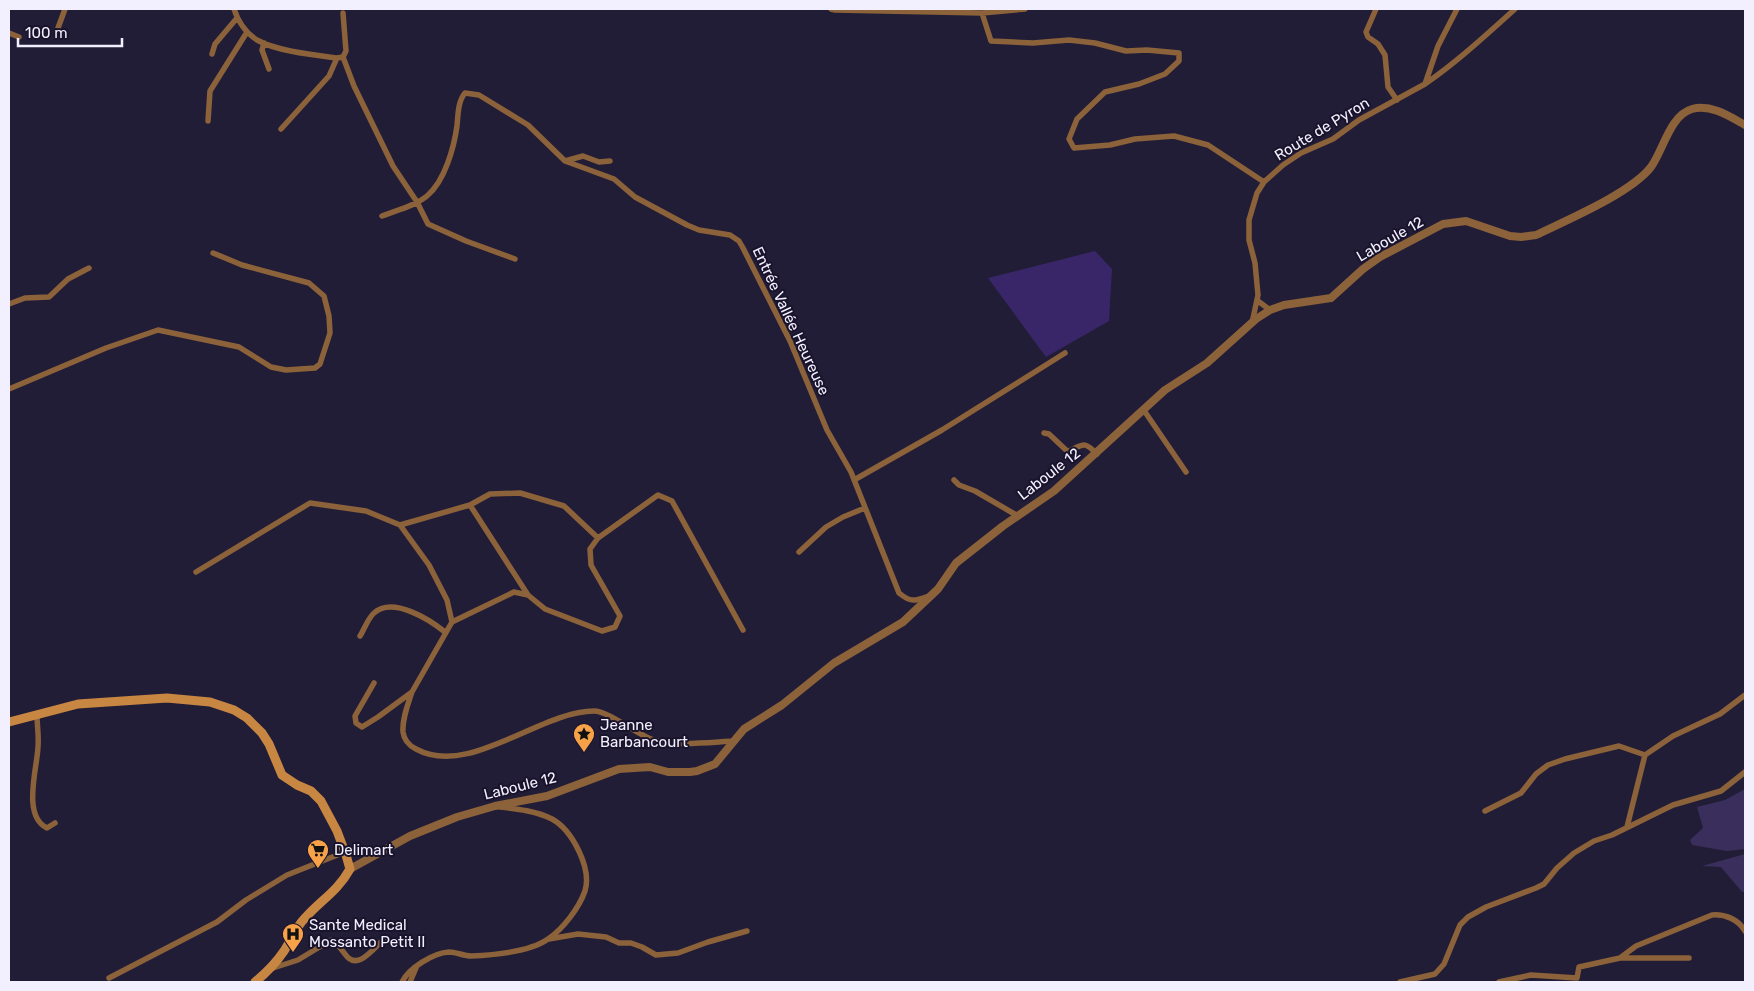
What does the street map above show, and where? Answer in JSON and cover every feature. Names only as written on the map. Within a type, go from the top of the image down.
[{"type":"main road","points":[[9,722],[78,704],[168,698],[210,702],[234,710],[247,718],[262,733],[269,744],[282,775],[297,785],[311,791],[329,813],[350,869],[341,884],[305,918],[270,969],[255,982]]},
{"type":"street","points":[[58,28],[65,9]]},
{"type":"street","points":[[234,9],[237,18],[248,32],[264,43],[305,53],[340,58]]},
{"type":"street","points":[[831,9],[982,13],[1025,9]]},
{"type":"street","points":[[1376,9],[1366,32],[1368,37],[1378,44],[1385,56],[1388,87],[1397,100]]},
{"type":"street","points":[[1425,84],[1438,46],[1457,9]]},
{"type":"street","name":"Route de Pyron","points":[[1252,323],[1258,301],[1258,282],[1249,240],[1249,220],[1258,193],[1264,182],[1300,153],[1333,139],[1359,120],[1425,84],[1447,68],[1515,9]]},
{"type":"street","points":[[281,129],[329,76],[346,52],[343,13]]},
{"type":"street","points":[[982,13],[991,41],[1033,43],[1069,40],[1095,42],[1126,51],[1147,50],[1179,53],[1179,61],[1165,74],[1139,84],[1106,92],[1094,102],[1076,119],[1068,139],[1074,148],[1110,145],[1136,139],[1174,136],[1208,145],[1264,182]]},
{"type":"street","points":[[212,54],[215,44],[237,18]]},
{"type":"street","points":[[208,121],[210,91],[248,32]]},
{"type":"street","points":[[9,33],[19,37]]},
{"type":"street","points":[[264,43],[262,50],[269,69]]},
{"type":"street","points":[[340,58],[393,166],[417,202],[428,224],[466,242],[515,259]]},
{"type":"street","name":"Entrée Vallée Heureuse","points":[[417,202],[428,195],[447,164],[454,144],[462,97],[465,93],[479,95],[528,125],[565,161],[614,179],[635,197],[687,225],[699,230],[730,234],[739,242],[790,341],[827,430],[854,480],[899,593],[906,599],[915,601],[931,596]]},
{"type":"street","name":"Laboule 12","points":[[350,869],[410,836],[457,817],[495,806],[546,796],[619,769],[650,767],[668,772],[697,771],[715,764],[744,728],[782,705],[834,663],[903,622],[938,590],[956,563],[1054,491],[1176,381],[1206,363],[1270,310],[1284,305],[1331,298],[1363,269],[1380,257],[1443,224],[1466,221],[1510,236],[1536,235],[1630,186],[1651,167],[1671,127],[1690,110],[1704,107],[1726,114],[1745,125]]},
{"type":"street","points":[[565,161],[583,156],[598,162],[610,161]]},
{"type":"street","points":[[382,216],[417,202]]},
{"type":"street","points":[[9,389],[106,348],[158,330],[239,347],[271,367],[286,370],[315,368],[320,364],[330,333],[329,316],[324,296],[308,283],[242,265],[213,253]]},
{"type":"street","points":[[9,304],[25,298],[50,297],[68,279],[89,268]]},
{"type":"street","points":[[1258,301],[1270,310]]},
{"type":"street","points":[[854,480],[942,430],[1065,353]]},
{"type":"street","points":[[1144,409],[1160,436],[1186,472]]},
{"type":"street","points":[[1044,432],[1049,434],[1066,450],[1069,451],[1088,444],[1097,454]]},
{"type":"street","points":[[954,480],[959,485],[975,491],[1018,516]]},
{"type":"street","points":[[400,525],[470,505],[490,494],[520,492],[564,506],[598,538]]},
{"type":"street","points":[[470,505],[528,595],[545,609],[602,630],[615,627],[620,616],[591,565],[590,548],[598,538],[658,495],[672,501],[743,630]]},
{"type":"street","points":[[196,572],[310,503],[366,510],[400,525],[429,565],[447,600],[452,622]]},
{"type":"street","points":[[799,552],[826,528],[843,517],[865,508]]},
{"type":"street","points":[[528,595],[514,592],[452,622],[412,692],[404,721],[404,736],[411,746],[432,754],[455,755],[481,750],[496,746],[535,727],[591,710],[606,713],[615,720],[653,740],[688,744],[735,741]]},
{"type":"street","points":[[360,636],[374,613],[383,609],[395,608],[409,610],[432,622],[445,632]]},
{"type":"street","points":[[374,683],[355,716],[356,723],[362,727],[412,692]]},
{"type":"street","points":[[1627,827],[1645,755],[1673,736],[1720,714],[1745,695]]},
{"type":"street","points":[[37,715],[38,746],[34,771],[34,811],[42,826],[47,828],[55,822]]},
{"type":"street","points":[[1485,810],[1521,793],[1536,774],[1548,765],[1565,759],[1619,746],[1645,755]]},
{"type":"street","points":[[1432,982],[1435,974],[1444,964],[1458,930],[1468,917],[1486,907],[1544,884],[1557,868],[1574,853],[1594,841],[1673,806],[1721,791],[1745,772]]},
{"type":"street","points":[[402,982],[417,966],[437,955],[449,952],[470,956],[535,947],[549,939],[565,923],[585,890],[586,876],[580,853],[568,833],[553,819],[531,811],[495,806]]},
{"type":"street","points":[[109,978],[217,922],[246,900],[288,874],[345,852]]},
{"type":"street","points":[[1620,958],[1636,946],[1712,915],[1721,914],[1732,919],[1745,931]]},
{"type":"street","points":[[549,939],[578,934],[606,937],[619,943],[631,943],[642,947],[656,956],[678,953],[747,931]]},
{"type":"street","points":[[270,969],[298,960],[331,940],[337,942],[348,959],[355,962],[361,961],[384,939]]},
{"type":"street","points":[[1499,982],[1531,975],[1577,980],[1579,967],[1620,958],[1689,958]]},
{"type":"street","points":[[410,982],[417,966]]},
{"type":"street","points":[[1400,982],[1435,974]]},
{"type":"shaded area","points":[[1095,251],[1112,269],[1109,321],[1046,357],[988,278]]},
{"type":"shaded area","points":[[1745,789],[1745,849],[1727,851],[1692,845],[1690,840],[1703,828],[1697,807],[1725,800]]},
{"type":"shaded area","points":[[1745,854],[1745,892],[1742,892],[1721,867],[1702,866]]},
{"type":"place","name":"Jeanne Barbancourt","points":[[584,753]]},
{"type":"place","name":"Delimart","points":[[318,869]]},
{"type":"place","name":"Sante Medical Mossanto Petit II","points":[[293,953]]}]
